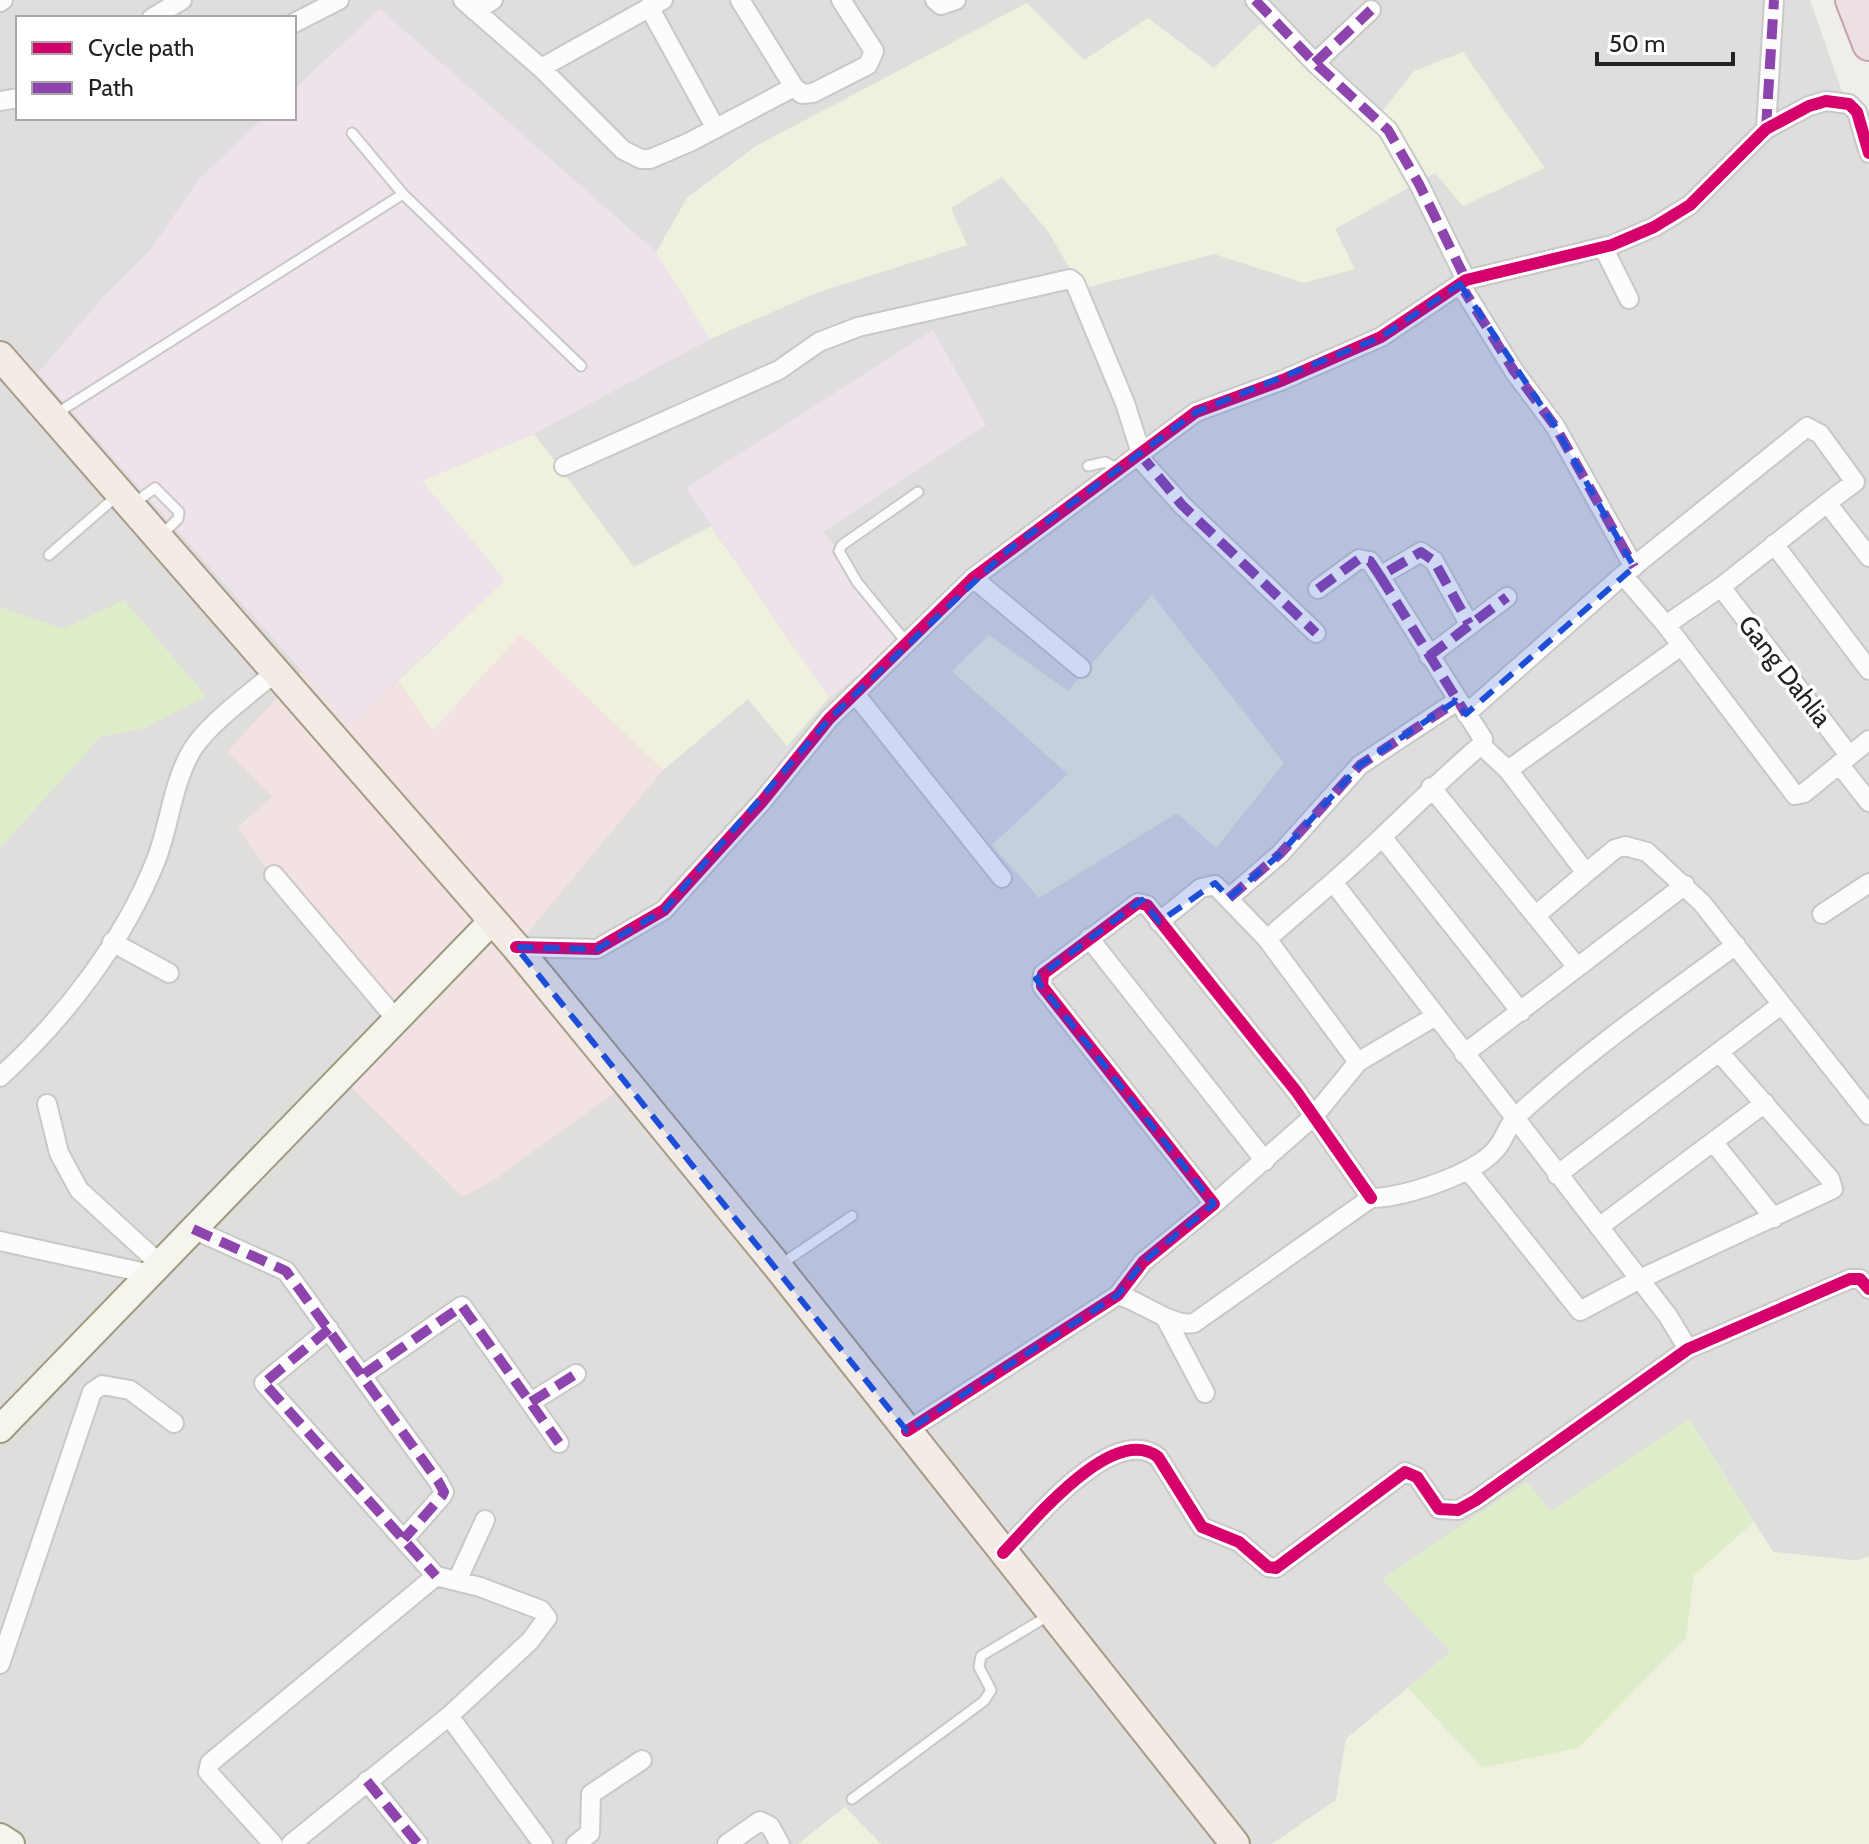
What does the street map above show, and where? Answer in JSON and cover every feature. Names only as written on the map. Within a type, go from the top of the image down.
[{"type":"highway","points":[[1852,0],[1869,44]]},
{"type":"main road","points":[[0,356],[277,671],[504,936],[778,1267],[1235,1844]]},
{"type":"street","points":[[296,22],[339,0]]},
{"type":"street","points":[[469,5],[493,0]]},
{"type":"street","points":[[740,0],[794,87],[802,94],[813,93],[868,65],[874,57],[874,51],[841,0]]},
{"type":"street","points":[[935,0],[941,5],[956,0]]},
{"type":"street","points":[[1256,0],[1315,63],[1388,130],[1419,184],[1463,282],[1514,371],[1555,426],[1629,571],[1681,646],[1795,795],[1804,793],[1869,740]]},
{"type":"street","points":[[1766,129],[1774,0]]},
{"type":"street","points":[[541,68],[656,4],[715,127]]},
{"type":"street","points":[[156,16],[181,5]]},
{"type":"street","points":[[469,5],[541,68],[623,150],[641,159],[690,142],[794,87]]},
{"type":"street","points":[[1315,63],[1371,10]]},
{"type":"street","points":[[0,1429],[396,1019],[504,936],[597,949],[664,910],[761,803],[829,719],[973,578],[1196,412],[1283,380],[1381,337],[1463,282],[1603,247],[1680,213],[1766,129],[1809,106],[1826,101],[1849,104],[1857,112],[1869,153]]},
{"type":"street","points":[[1603,247],[1629,299]]},
{"type":"street","points":[[564,466],[779,370],[819,342],[858,327],[1070,279],[1075,283],[1125,403],[1139,453],[1182,505],[1316,633]]},
{"type":"street","points":[[1229,898],[1280,854],[1360,765],[1461,708],[1807,427],[1820,434],[1855,482],[1721,587],[1666,625]]},
{"type":"street","points":[[1827,503],[1869,557]]},
{"type":"street","points":[[1774,544],[1868,666]]},
{"type":"street","points":[[1380,576],[1421,552],[1426,553],[1453,590],[1469,624]]},
{"type":"street","points":[[1267,939],[1383,838],[1431,787],[1481,745],[1483,739],[1370,561],[1359,559],[1318,589]]},
{"type":"street","points":[[973,578],[1081,668]]},
{"type":"street","name":"Gang Dahlia","points":[[1721,587],[1844,760],[1869,802]]},
{"type":"street","points":[[1429,656],[1507,597]]},
{"type":"street","points":[[1508,770],[1681,646]]},
{"type":"street","points":[[0,1077],[79,992],[112,942],[147,881],[175,791],[193,748],[277,671]]},
{"type":"street","points":[[856,695],[1002,878]]},
{"type":"street","points":[[1481,745],[1508,770],[1586,873]]},
{"type":"street","points":[[1431,787],[1577,967]]},
{"type":"street","points":[[1383,838],[1521,1012]]},
{"type":"street","points":[[1535,916],[1615,849],[1635,846],[1685,885],[1869,1115]]},
{"type":"street","points":[[274,875],[396,1019]]},
{"type":"street","points":[[1333,882],[1434,1017],[1668,1316],[1688,1349]]},
{"type":"street","points":[[1822,914],[1869,883]]},
{"type":"street","points":[[1159,922],[1208,885],[1220,888],[1267,939],[1358,1062]]},
{"type":"street","points":[[1464,1054],[1685,885]]},
{"type":"street","points":[[1214,1204],[1042,986],[1043,974],[1138,903],[1147,905],[1314,1116],[1371,1198]]},
{"type":"street","points":[[1089,938],[1265,1161]]},
{"type":"street","points":[[112,942],[169,973]]},
{"type":"street","points":[[1166,1319],[1188,1325],[1203,1319],[1371,1198],[1392,1197],[1468,1170],[1498,1150],[1514,1118],[1626,1026],[1736,945]]},
{"type":"street","points":[[1557,1175],[1781,1005]]},
{"type":"street","points":[[907,1431],[1118,1295],[1143,1262],[1265,1161],[1314,1116],[1358,1062],[1434,1017]]},
{"type":"street","points":[[1468,1170],[1575,1308],[1584,1310],[1638,1280],[1830,1192],[1833,1184],[1719,1052]]},
{"type":"street","points":[[1599,1227],[1765,1103]]},
{"type":"street","points":[[47,1104],[59,1153],[79,1190],[155,1269]]},
{"type":"street","points":[[1714,1143],[1774,1218]]},
{"type":"street","points":[[193,1229],[286,1271],[364,1374],[444,1492],[404,1539]]},
{"type":"street","points":[[0,1241],[155,1269]]},
{"type":"street","points":[[1003,1553],[1077,1477],[1137,1447],[1148,1449],[1158,1457],[1202,1527],[1239,1542],[1268,1567],[1276,1568],[1405,1472],[1417,1477],[1439,1509],[1452,1511],[1464,1507],[1688,1349],[1850,1279],[1860,1279],[1869,1289]]},
{"type":"street","points":[[1118,1295],[1153,1308],[1166,1319],[1205,1393]]},
{"type":"street","points":[[364,1374],[462,1306],[559,1443]]},
{"type":"street","points":[[291,1844],[449,1716],[530,1641],[547,1618],[541,1610],[436,1576],[264,1383],[329,1329]]},
{"type":"street","points":[[531,1402],[576,1374]]},
{"type":"street","points":[[0,1664],[92,1392],[102,1385],[130,1390],[174,1423]]},
{"type":"street","points":[[457,1581],[485,1520]]},
{"type":"street","points":[[273,1844],[208,1772],[210,1763],[436,1576]]},
{"type":"street","points":[[449,1716],[543,1844]]},
{"type":"street","points":[[576,1844],[590,1833],[591,1794],[642,1760]]},
{"type":"street","points":[[367,1781],[418,1844]]},
{"type":"street","points":[[727,1844],[760,1821],[770,1826],[780,1844]]},
{"type":"street","points":[[0,1837],[11,1844]]},
{"type":"lane","points":[[352,133],[403,194],[581,366]]},
{"type":"lane","points":[[54,416],[403,194]]},
{"type":"lane","points":[[1088,466],[1105,462],[1119,470]]},
{"type":"lane","points":[[907,643],[857,582],[839,551],[842,545],[918,492]]},
{"type":"lane","points":[[49,555],[126,499]]},
{"type":"lane","points":[[778,1267],[852,1216]]},
{"type":"lane","points":[[852,1799],[984,1701],[991,1690],[979,1667],[981,1656],[1051,1614]]},
{"type":"highlighted area","points":[[1460,284],[1555,426],[1634,567],[1466,714],[1456,701],[1360,765],[1280,854],[1229,898],[1215,883],[1159,922],[1142,900],[1036,979],[1214,1204],[1143,1262],[1118,1295],[907,1431],[516,947],[597,949],[664,910],[829,719],[1008,550],[1196,412],[1381,337]]},
{"type":"shaded area","points":[[0,0],[1810,0],[1869,168],[1869,1556],[1858,1561],[1773,1552],[1689,1419],[1551,1512],[1527,1483],[1383,1579],[1451,1652],[1346,1739],[1336,1800],[1272,1844],[881,1844],[845,1807],[798,1844],[0,1844]]},
{"type":"shaded area","points":[[380,9],[656,252],[710,339],[534,434],[422,481],[505,580],[350,725],[38,373],[105,295],[151,249],[199,179],[261,120],[296,120],[296,87]]},
{"type":"shaded area","points":[[933,330],[986,425],[823,532],[907,636],[829,698],[686,488]]},
{"type":"shaded area","points":[[521,633],[663,770],[515,948],[617,1091],[494,1180],[463,1197],[335,1071],[392,1009],[282,893],[238,827],[272,797],[228,751],[302,671],[350,725],[398,681],[434,729]]},
{"type":"green space","points":[[1027,3],[1084,60],[1148,18],[1214,68],[1260,24],[1376,119],[1414,71],[1463,52],[1545,168],[1463,206],[1435,173],[1335,229],[1355,269],[1304,283],[1214,254],[1082,289],[1047,230],[1002,177],[951,208],[967,245],[816,293],[710,339],[656,252],[687,198],[756,146]]},
{"type":"green space","points":[[534,434],[634,567],[711,526],[829,698],[787,746],[748,699],[663,770],[521,634],[433,730],[398,681],[505,580],[422,481]]},
{"type":"green space","points":[[1152,595],[1284,763],[1216,848],[1177,813],[1039,898],[992,845],[1068,774],[952,671],[989,635],[1068,691]]},
{"type":"green space","points":[[124,600],[206,696],[145,728],[100,737],[0,848],[0,607],[63,629]]},
{"type":"green space","points":[[1689,1419],[1754,1522],[1694,1575],[1686,1638],[1578,1748],[1482,1768],[1408,1688],[1451,1652],[1382,1579],[1526,1482],[1551,1511]]},
{"type":"green space","points":[[1754,1522],[1773,1552],[1857,1561],[1869,1556],[1869,1844],[1272,1844],[1336,1800],[1346,1739],[1408,1688],[1482,1768],[1686,1638],[1693,1575]]},
{"type":"green space","points":[[845,1807],[881,1844],[798,1844]]},
{"type":"marked path","points":[[1255,0],[1315,63],[1388,130],[1419,184],[1466,280]]},
{"type":"marked path","points":[[1766,129],[1774,0]]},
{"type":"marked path","points":[[1315,63],[1371,10]]},
{"type":"marked path","points":[[1460,284],[1514,371],[1555,426],[1634,567]]},
{"type":"marked path","points":[[1139,453],[1182,505],[1316,633]]},
{"type":"marked path","points":[[1318,589],[1359,559],[1370,561],[1380,576],[1421,552],[1434,561],[1469,624]]},
{"type":"marked path","points":[[1380,576],[1466,714]]},
{"type":"marked path","points":[[1429,656],[1507,597]]},
{"type":"marked path","points":[[1229,898],[1280,854],[1360,765],[1457,701]]},
{"type":"marked path","points":[[193,1229],[286,1271],[438,1481],[444,1492],[442,1496],[404,1539]]},
{"type":"marked path","points":[[364,1374],[462,1306],[559,1443]]},
{"type":"marked path","points":[[329,1329],[264,1383],[436,1576]]},
{"type":"marked path","points":[[531,1402],[576,1374]]},
{"type":"marked path","points":[[367,1781],[418,1844]]},
{"type":"cycle path","points":[[516,947],[597,949],[664,910],[761,803],[829,719],[973,578],[1196,412],[1283,380],[1381,337],[1466,280],[1612,245],[1654,227],[1690,205],[1766,129],[1809,106],[1826,101],[1849,104],[1857,112],[1869,153]]},
{"type":"cycle path","points":[[907,1431],[1118,1295],[1143,1262],[1214,1204],[1042,986],[1043,974],[1138,903],[1147,905],[1296,1091],[1371,1198]]},
{"type":"cycle path","points":[[1003,1553],[1074,1481],[1119,1453],[1140,1450],[1158,1457],[1202,1527],[1239,1542],[1268,1567],[1276,1568],[1405,1472],[1417,1477],[1439,1509],[1458,1510],[1688,1349],[1850,1279],[1860,1279],[1869,1289]]}]
